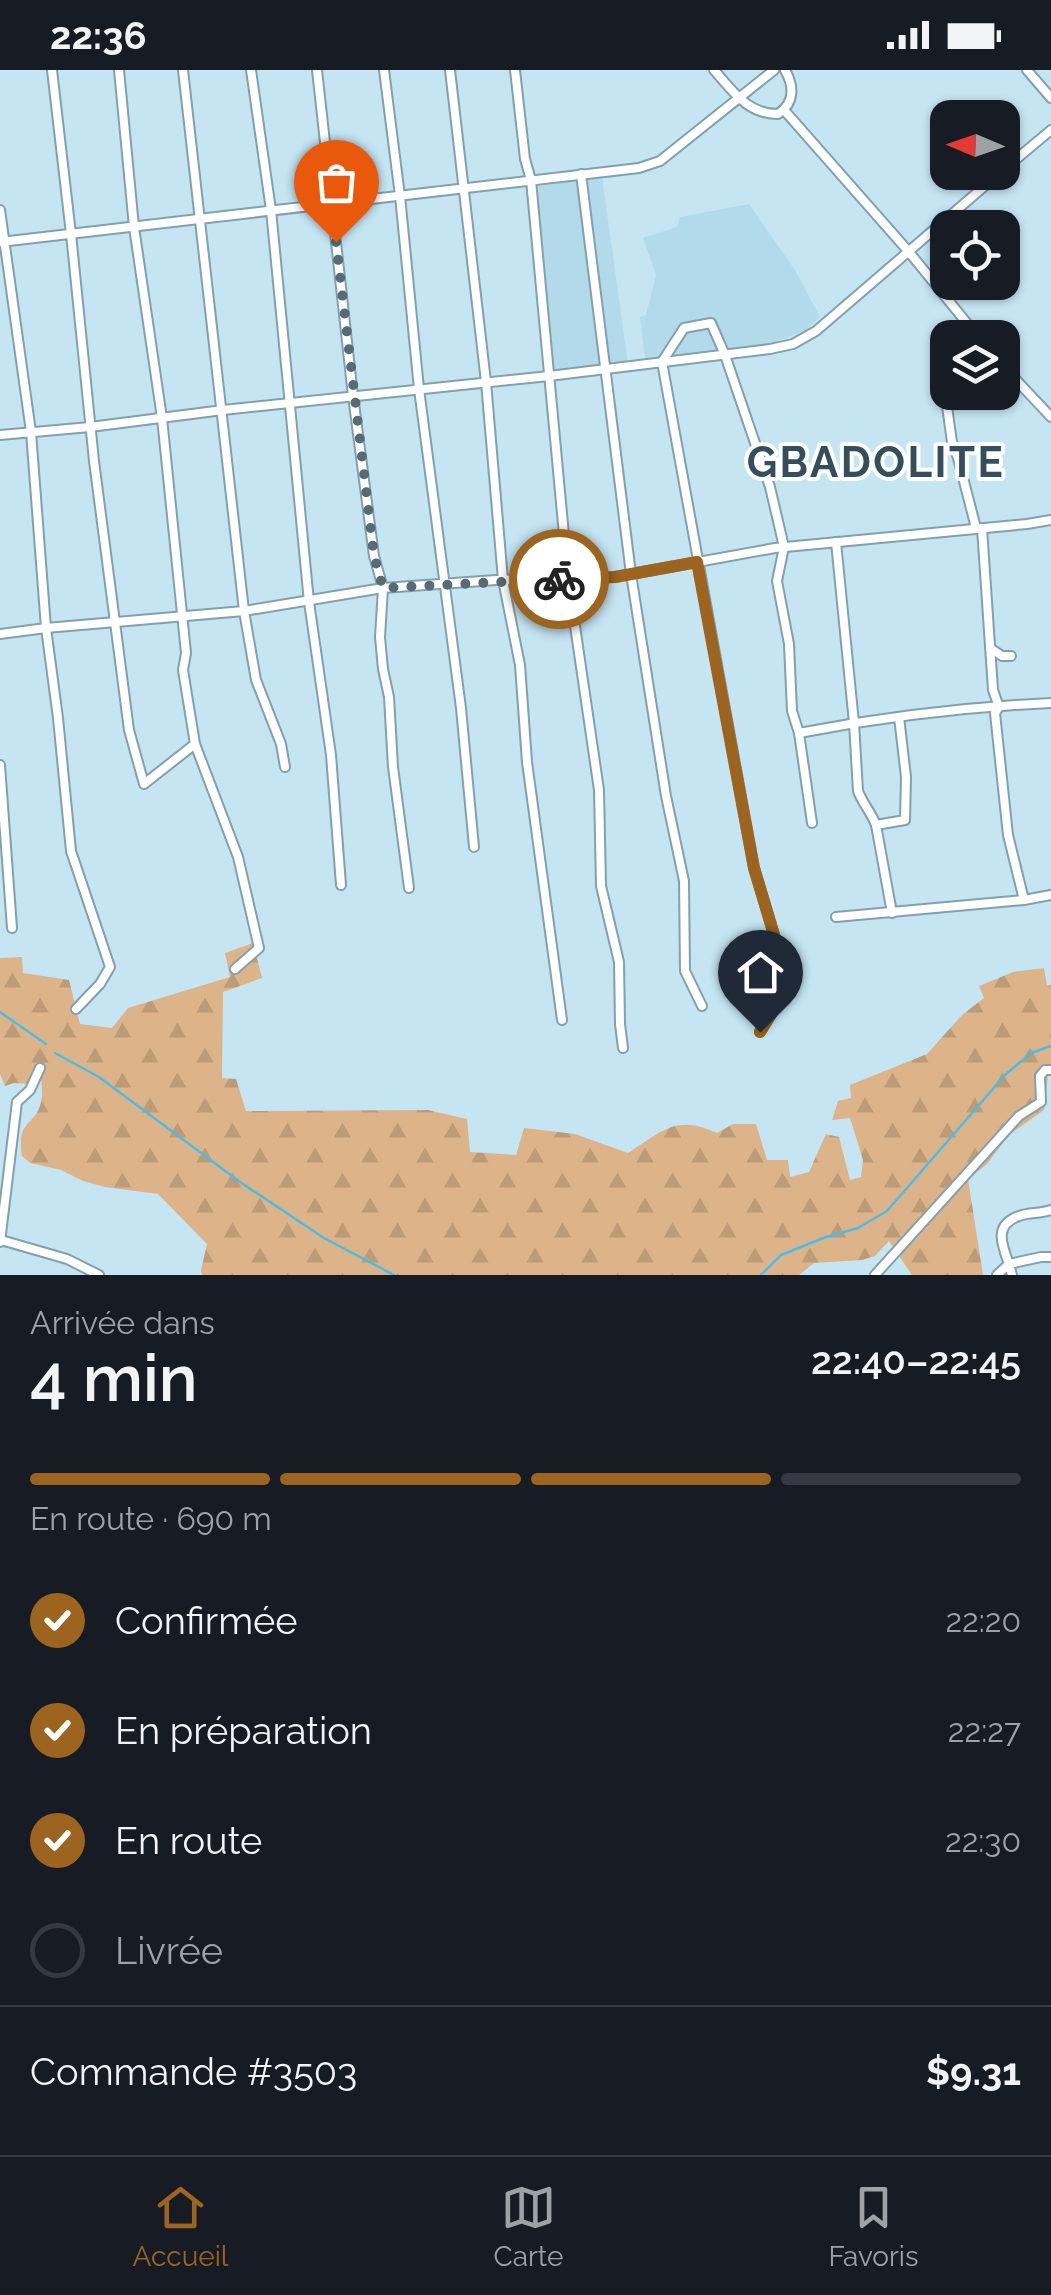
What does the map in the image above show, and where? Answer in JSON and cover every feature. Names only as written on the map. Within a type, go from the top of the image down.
[{"type":"street","points":[[52,70],[90,427],[129,730],[144,784],[195,744]]},
{"type":"street","points":[[119,70],[134,226],[162,418],[183,617],[184,670],[195,744],[238,857],[260,948],[236,969]]},
{"type":"street","points":[[183,70],[244,611],[256,680],[282,744],[285,768]]},
{"type":"street","points":[[251,70],[271,210],[309,602],[332,755],[341,885]]},
{"type":"street","points":[[317,70],[353,396],[374,556],[383,588],[382,670],[389,697],[393,767],[409,888]]},
{"type":"street","points":[[384,70],[419,390],[461,708],[474,847]]},
{"type":"street","points":[[450,70],[504,580],[520,665],[527,762],[562,1020]]},
{"type":"street","points":[[515,70],[530,180],[568,578],[600,790],[601,886],[619,962],[623,1048]]},
{"type":"street","points":[[714,70],[740,100],[753,110],[768,114],[778,114],[790,102],[790,79],[785,70]]},
{"type":"street","points":[[2,242],[639,168],[660,160],[774,70]]},
{"type":"street","points":[[1028,70],[1051,98]]},
{"type":"street","points":[[784,110],[965,320]]},
{"type":"street","points":[[1020,157],[1051,130]]},
{"type":"street","points":[[581,174],[631,574],[666,796],[684,881],[685,972],[702,1006]]},
{"type":"street","points":[[0,435],[550,376],[793,344],[816,331],[981,190]]},
{"type":"street","points":[[0,210],[31,432],[46,628],[71,851],[110,967],[76,1009]]},
{"type":"street","points":[[760,1032],[789,985],[754,868],[662,362],[684,328],[710,323],[770,487],[784,547],[778,581],[790,644],[792,710],[812,823]]},
{"type":"street","points":[[1020,385],[1051,417]]},
{"type":"street","points":[[948,410],[952,442],[979,528],[993,690],[999,707]]},
{"type":"street","points":[[0,634],[244,611],[383,588],[631,574],[784,547],[1051,520]]},
{"type":"street","points":[[836,542],[858,791],[872,811],[876,825],[892,913]]},
{"type":"street","points":[[990,648],[1002,656],[1011,656]]},
{"type":"street","points":[[799,733],[854,722],[1051,703]]},
{"type":"street","points":[[999,707],[994,713],[1008,835],[1024,900]]},
{"type":"street","points":[[876,825],[905,820],[906,777],[899,717]]},
{"type":"street","points":[[0,765],[12,928]]},
{"type":"street","points":[[836,916],[1051,895]]},
{"type":"street","points":[[40,1068],[30,1090],[17,1102],[0,1241],[66,1259],[99,1275]]},
{"type":"street","points":[[874,1275],[1019,1116],[1041,1102],[1040,1076],[1051,1070]]},
{"type":"street","points":[[1012,1275],[1000,1234],[1003,1227],[1021,1215],[1051,1210]]},
{"type":"street","points":[[997,1275],[1008,1264],[1051,1257]]},
{"type":"shaded area","points":[[602,177],[628,364],[552,372],[533,187]]},
{"type":"shaded area","points":[[749,204],[795,270],[820,317],[804,331],[766,345],[645,359],[640,317],[646,315],[656,275],[643,238],[677,227],[680,217]]},
{"type":"green space","points":[[253,943],[262,978],[223,992],[222,1078],[236,1079],[246,1111],[428,1110],[467,1119],[470,1152],[516,1155],[524,1128],[575,1134],[628,1153],[660,1132],[680,1125],[717,1133],[733,1124],[756,1124],[767,1160],[788,1160],[790,1177],[809,1172],[826,1134],[839,1137],[850,1180],[861,1177],[863,1160],[850,1118],[832,1120],[838,1101],[851,1098],[850,1085],[927,1054],[962,1015],[984,998],[979,986],[1013,972],[1044,968],[1047,985],[1051,985],[1051,1071],[1044,1110],[1009,1135],[987,1164],[968,1179],[983,1275],[912,1275],[889,1241],[875,1256],[814,1263],[799,1275],[202,1275],[207,1244],[158,1194],[83,1181],[61,1170],[30,1163],[22,1156],[24,1129],[42,1098],[40,1067],[30,1084],[5,1086],[0,1074],[0,958],[22,957],[23,973],[69,980],[80,1024],[112,1028],[128,1008],[230,977],[225,953]]},
{"type":"waterway","points":[[0,1012],[46,1044]]},
{"type":"waterway","points":[[761,1275],[781,1255],[858,1228],[887,1211],[1005,1075],[1031,1053],[1051,1046]]},
{"type":"waterway","points":[[55,1053],[99,1077],[240,1182],[324,1238],[394,1275]]},
{"type":"way so far","points":[[336,242],[374,556],[383,588],[559,579]]},
{"type":"district","name":"GBADOLITE","points":[[876,462]]},
{"type":"route","points":[[559,579],[615,577],[697,562],[754,868],[789,985],[760,1032]]}]
